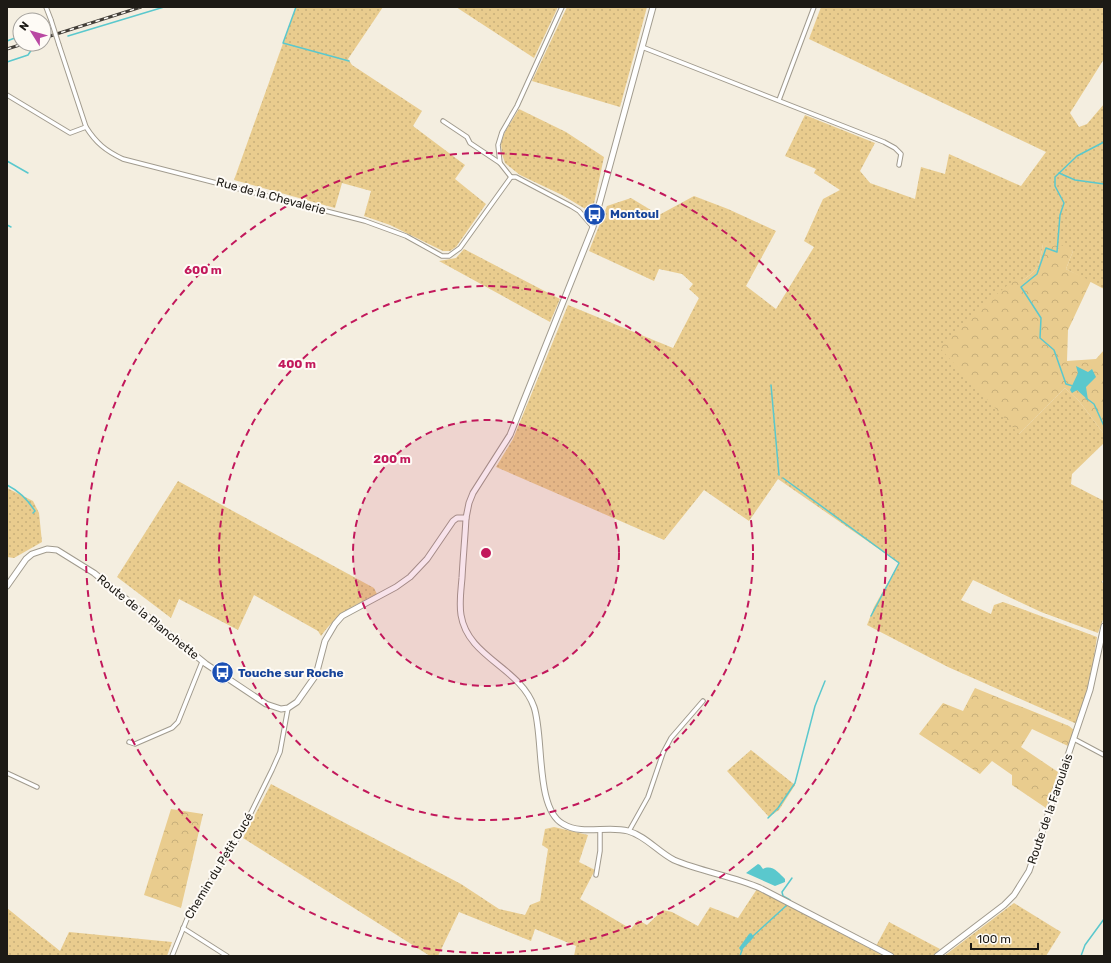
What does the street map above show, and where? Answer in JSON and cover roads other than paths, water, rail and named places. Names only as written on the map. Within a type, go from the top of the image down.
[{"type":"street","name":"Rue de la Chevalerie","points":[[46,7],[86,127],[92,137],[102,147],[123,158],[365,221],[406,236],[442,256],[449,256],[460,248],[511,177]]},
{"type":"street","points":[[500,163],[498,145],[502,132],[517,106],[562,7]]},
{"type":"street","points":[[653,7],[593,227],[510,435],[474,493],[466,518],[460,600],[461,614],[468,636],[476,647],[510,673],[520,684],[534,708],[539,734],[545,793],[554,817],[563,824],[573,828],[600,830],[618,828],[629,831],[673,859],[750,884],[891,956]]},
{"type":"street","points":[[779,100],[814,7]]},
{"type":"street","points":[[642,47],[779,100],[895,148],[900,154],[899,165]]},
{"type":"street","points":[[7,95],[70,133],[86,127]]},
{"type":"street","points":[[443,121],[467,137],[470,143],[500,163],[511,177],[516,177],[571,206],[579,211],[593,227]]},
{"type":"street","points":[[288,708],[297,702],[316,675],[325,641],[332,628],[342,616],[396,587],[410,577],[427,559],[453,521],[457,518],[466,518]]},
{"type":"street","name":"Route de la Planchette","points":[[7,586],[26,559],[32,554],[47,549],[57,550],[94,573],[202,662],[266,704],[281,709],[288,708]]},
{"type":"street","name":"Route de la Faroulais","points":[[937,956],[1014,896],[1029,871],[1090,690],[1104,626]]},
{"type":"street","points":[[129,742],[135,744],[172,728],[178,722],[202,662]]},
{"type":"street","points":[[629,831],[648,797],[663,753],[671,738],[704,701]]},
{"type":"street","name":"Chemin du Petit Cucé","points":[[172,956],[189,914],[241,833],[272,770],[280,752],[288,708]]},
{"type":"street","points":[[1074,739],[1104,755]]},
{"type":"street","points":[[7,773],[37,787]]},
{"type":"street","points":[[596,875],[600,851],[600,830]]},
{"type":"street","points":[[183,928],[227,956]]},
{"type":"water","points":[[1076,366],[1088,372],[1092,369],[1096,377],[1086,387],[1088,400],[1077,390],[1072,393],[1070,390],[1078,373]]},
{"type":"water","points":[[758,864],[763,869],[772,868],[775,870],[785,879],[785,882],[775,886],[746,873]]},
{"type":"water","points":[[751,933],[754,937],[741,951],[739,948]]},
{"type":"waterway","points":[[68,36],[164,7]]},
{"type":"waterway","points":[[296,7],[283,43],[349,61]]},
{"type":"waterway","points":[[7,41],[12,39]]},
{"type":"waterway","points":[[7,62],[28,55],[30,52]]},
{"type":"waterway","points":[[1073,386],[1066,384],[1054,350],[1040,338],[1041,318],[1021,287],[1037,274],[1046,248],[1057,252],[1060,215],[1064,203],[1055,186],[1055,177],[1077,156],[1104,142]]},
{"type":"waterway","points":[[7,161],[28,173]]},
{"type":"waterway","points":[[1059,173],[1075,180],[1104,184]]},
{"type":"waterway","points":[[7,225],[11,227]]},
{"type":"waterway","points":[[771,385],[779,475]]},
{"type":"waterway","points":[[1086,398],[1094,404],[1104,426]]},
{"type":"waterway","points":[[783,478],[899,563],[871,616]]},
{"type":"waterway","points":[[7,485],[26,500],[35,511],[33,513]]},
{"type":"waterway","points":[[768,818],[778,808],[795,783],[815,706],[825,681]]},
{"type":"waterway","points":[[790,900],[783,896],[782,892],[792,878]]},
{"type":"waterway","points":[[753,936],[787,905]]},
{"type":"waterway","points":[[1081,956],[1085,945],[1104,919]]},
{"type":"waterway","points":[[740,956],[742,950]]},
{"type":"railway","points":[[52,35],[141,7]]},
{"type":"railway","points":[[7,49],[12,47]]},
{"type":"place","name":"Montoul","points":[[594,214]]},
{"type":"place","name":"Touche sur Roche","points":[[222,673]]}]
